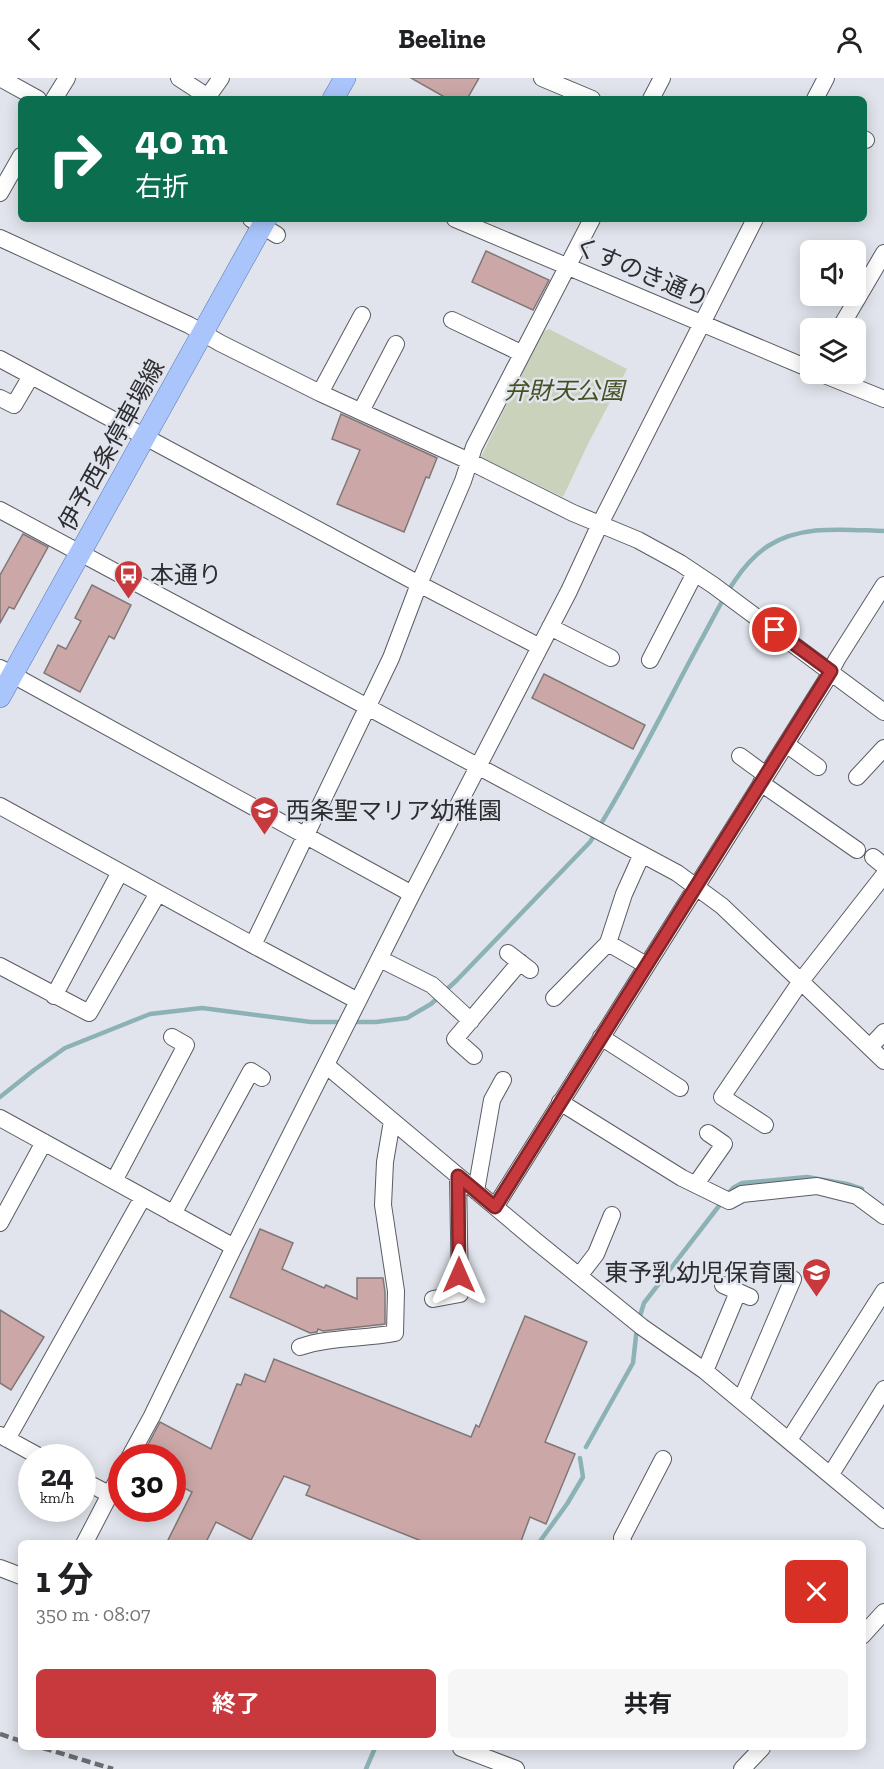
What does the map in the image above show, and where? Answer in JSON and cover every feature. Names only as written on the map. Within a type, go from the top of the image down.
[{"type":"main road","points":[[335,96],[345,78]]},
{"type":"main road","name":"伊予西条停車場線","points":[[0,697],[6,671],[79,553],[264,225]]},
{"type":"street","points":[[0,78],[33,96]]},
{"type":"street","points":[[56,96],[67,78]]},
{"type":"street","points":[[179,78],[206,96]]},
{"type":"street","points":[[210,96],[221,78]]},
{"type":"street","points":[[542,78],[585,96]]},
{"type":"street","points":[[653,96],[662,78]]},
{"type":"street","points":[[817,96],[826,78]]},
{"type":"street","points":[[0,193],[18,161]]},
{"type":"street","name":"くすのき通り","points":[[462,222],[800,365]]},
{"type":"street","points":[[253,945],[391,658],[419,584],[463,481],[474,447],[591,222]]},
{"type":"street","points":[[137,1444],[412,894],[550,627],[754,222]]},
{"type":"street","points":[[0,238],[203,334],[320,393],[469,461],[573,513],[638,540],[718,589],[884,712]]},
{"type":"street","points":[[846,318],[884,253]]},
{"type":"street","points":[[320,393],[362,315]]},
{"type":"street","points":[[452,320],[521,353]]},
{"type":"street","points":[[361,411],[396,344]]},
{"type":"street","points":[[0,359],[419,584],[540,646]]},
{"type":"street","points":[[0,398],[14,405],[31,376]]},
{"type":"street","points":[[847,384],[884,399]]},
{"type":"street","points":[[0,510],[642,854],[696,886],[722,906],[884,1061]]},
{"type":"street","points":[[650,660],[695,573]]},
{"type":"street","points":[[495,1207],[884,585]]},
{"type":"street","points":[[550,627],[611,658]]},
{"type":"street","points":[[6,671],[412,894]]},
{"type":"street","points":[[786,744],[818,767]]},
{"type":"street","points":[[857,777],[884,748]]},
{"type":"street","points":[[740,756],[764,779],[856,850]]},
{"type":"street","points":[[0,806],[358,1001]]},
{"type":"street","points":[[554,999],[608,943],[624,894],[642,854]]},
{"type":"street","points":[[54,996],[120,872]]},
{"type":"street","points":[[765,1125],[722,1097],[801,981],[884,875]]},
{"type":"street","points":[[0,966],[89,1013],[158,893]]},
{"type":"street","points":[[608,943],[646,965]]},
{"type":"street","points":[[380,959],[432,985],[471,1021]]},
{"type":"street","points":[[474,1056],[455,1039],[519,961]]},
{"type":"street","points":[[870,1047],[884,1032]]},
{"type":"street","points":[[114,1181],[186,1045],[172,1037]]},
{"type":"street","points":[[602,1037],[680,1088]]},
{"type":"street","points":[[327,1066],[579,1276],[637,1323],[705,1371],[884,1520]]},
{"type":"street","points":[[173,1214],[251,1071],[262,1078]]},
{"type":"street","points":[[476,1191],[492,1100],[503,1080]]},
{"type":"street","points":[[560,1102],[682,1178],[725,1199],[742,1194],[817,1186],[857,1196],[884,1216]]},
{"type":"street","points":[[0,1118],[234,1247]]},
{"type":"street","points":[[300,1347],[314,1342],[368,1338],[395,1333],[396,1291],[383,1205],[385,1162],[392,1121]]},
{"type":"street","points":[[696,1184],[724,1144],[708,1133]]},
{"type":"street","points":[[0,1223],[44,1142]]},
{"type":"street","points":[[434,1299],[460,1294],[458,1176]]},
{"type":"street","points":[[18,1445],[3,1437],[142,1197]]},
{"type":"street","points":[[579,1276],[596,1254],[612,1215]]},
{"type":"street","points":[[741,1400],[793,1279]]},
{"type":"street","points":[[705,1371],[737,1291]]},
{"type":"street","points":[[789,1440],[884,1291]]},
{"type":"street","points":[[831,1474],[884,1389]]},
{"type":"street","points":[[623,1540],[663,1459]]},
{"type":"street","points":[[86,1540],[108,1496]]},
{"type":"street","points":[[0,1568],[18,1575]]},
{"type":"street","points":[[866,1632],[884,1612]]},
{"type":"street","points":[[472,1750],[516,1769]]},
{"type":"street","points":[[742,1769],[760,1750]]},
{"type":"green space","name":"弁財天公園","points":[[549,329],[627,369],[563,497],[481,457],[542,332]]},
{"type":"building","points":[[411,78],[479,78],[469,96],[443,96]]},
{"type":"building","points":[[486,251],[549,280],[533,310],[472,282]]},
{"type":"building","points":[[341,414],[437,458],[429,478],[426,477],[404,532],[337,504],[360,450],[332,439]]},
{"type":"building","points":[[23,534],[48,547],[14,609],[9,607],[0,623],[0,575]]},
{"type":"building","points":[[92,585],[131,605],[114,639],[109,636],[80,692],[44,673],[58,645],[66,649],[81,621],[75,618]]},
{"type":"building","points":[[544,674],[645,725],[633,749],[532,698]]},
{"type":"building","points":[[260,1229],[293,1243],[282,1269],[324,1288],[326,1285],[357,1299],[357,1278],[383,1278],[385,1324],[323,1331],[318,1329],[317,1332],[310,1333],[230,1297]]},
{"type":"building","points":[[0,1310],[44,1337],[11,1390],[0,1383]]},
{"type":"building","points":[[525,1316],[587,1342],[545,1442],[575,1454],[546,1524],[530,1517],[521,1540],[419,1540],[306,1495],[310,1486],[284,1476],[251,1540],[216,1522],[207,1540],[168,1540],[177,1522],[186,1522],[186,1504],[192,1492],[186,1489],[186,1444],[148,1444],[160,1422],[211,1449],[237,1384],[241,1385],[245,1374],[265,1382],[274,1359],[471,1437],[476,1425],[479,1427]]},
{"type":"waterway","points":[[599,827],[639,758],[721,603],[746,565],[768,546],[795,534],[824,530],[884,531]]},
{"type":"waterway","points":[[353,1022],[407,1018],[431,1004],[457,980],[590,842],[595,834]]},
{"type":"waterway","points":[[0,1097],[65,1048],[150,1014],[202,1008],[311,1022],[345,1022]]},
{"type":"waterway","points":[[727,1195],[742,1183],[807,1177],[862,1189]]},
{"type":"waterway","points":[[639,1319],[644,1303],[722,1202]]},
{"type":"waterway","points":[[586,1447],[633,1363],[637,1327]]},
{"type":"waterway","points":[[541,1540],[583,1477],[580,1458]]},
{"type":"waterway","points":[[366,1769],[374,1750]]},
{"type":"railway","points":[[0,1734],[18,1740]]},
{"type":"railway","points":[[50,1750],[113,1769]]},
{"type":"place","name":"本通り","points":[[129,600]]},
{"type":"place","name":"西条聖マリア幼稚園","points":[[265,836]]},
{"type":"place","name":"東予乳幼児保育園","points":[[817,1298]]},
{"type":"route","points":[[459,1275],[458,1176],[495,1207],[831,671],[775,630]]}]
